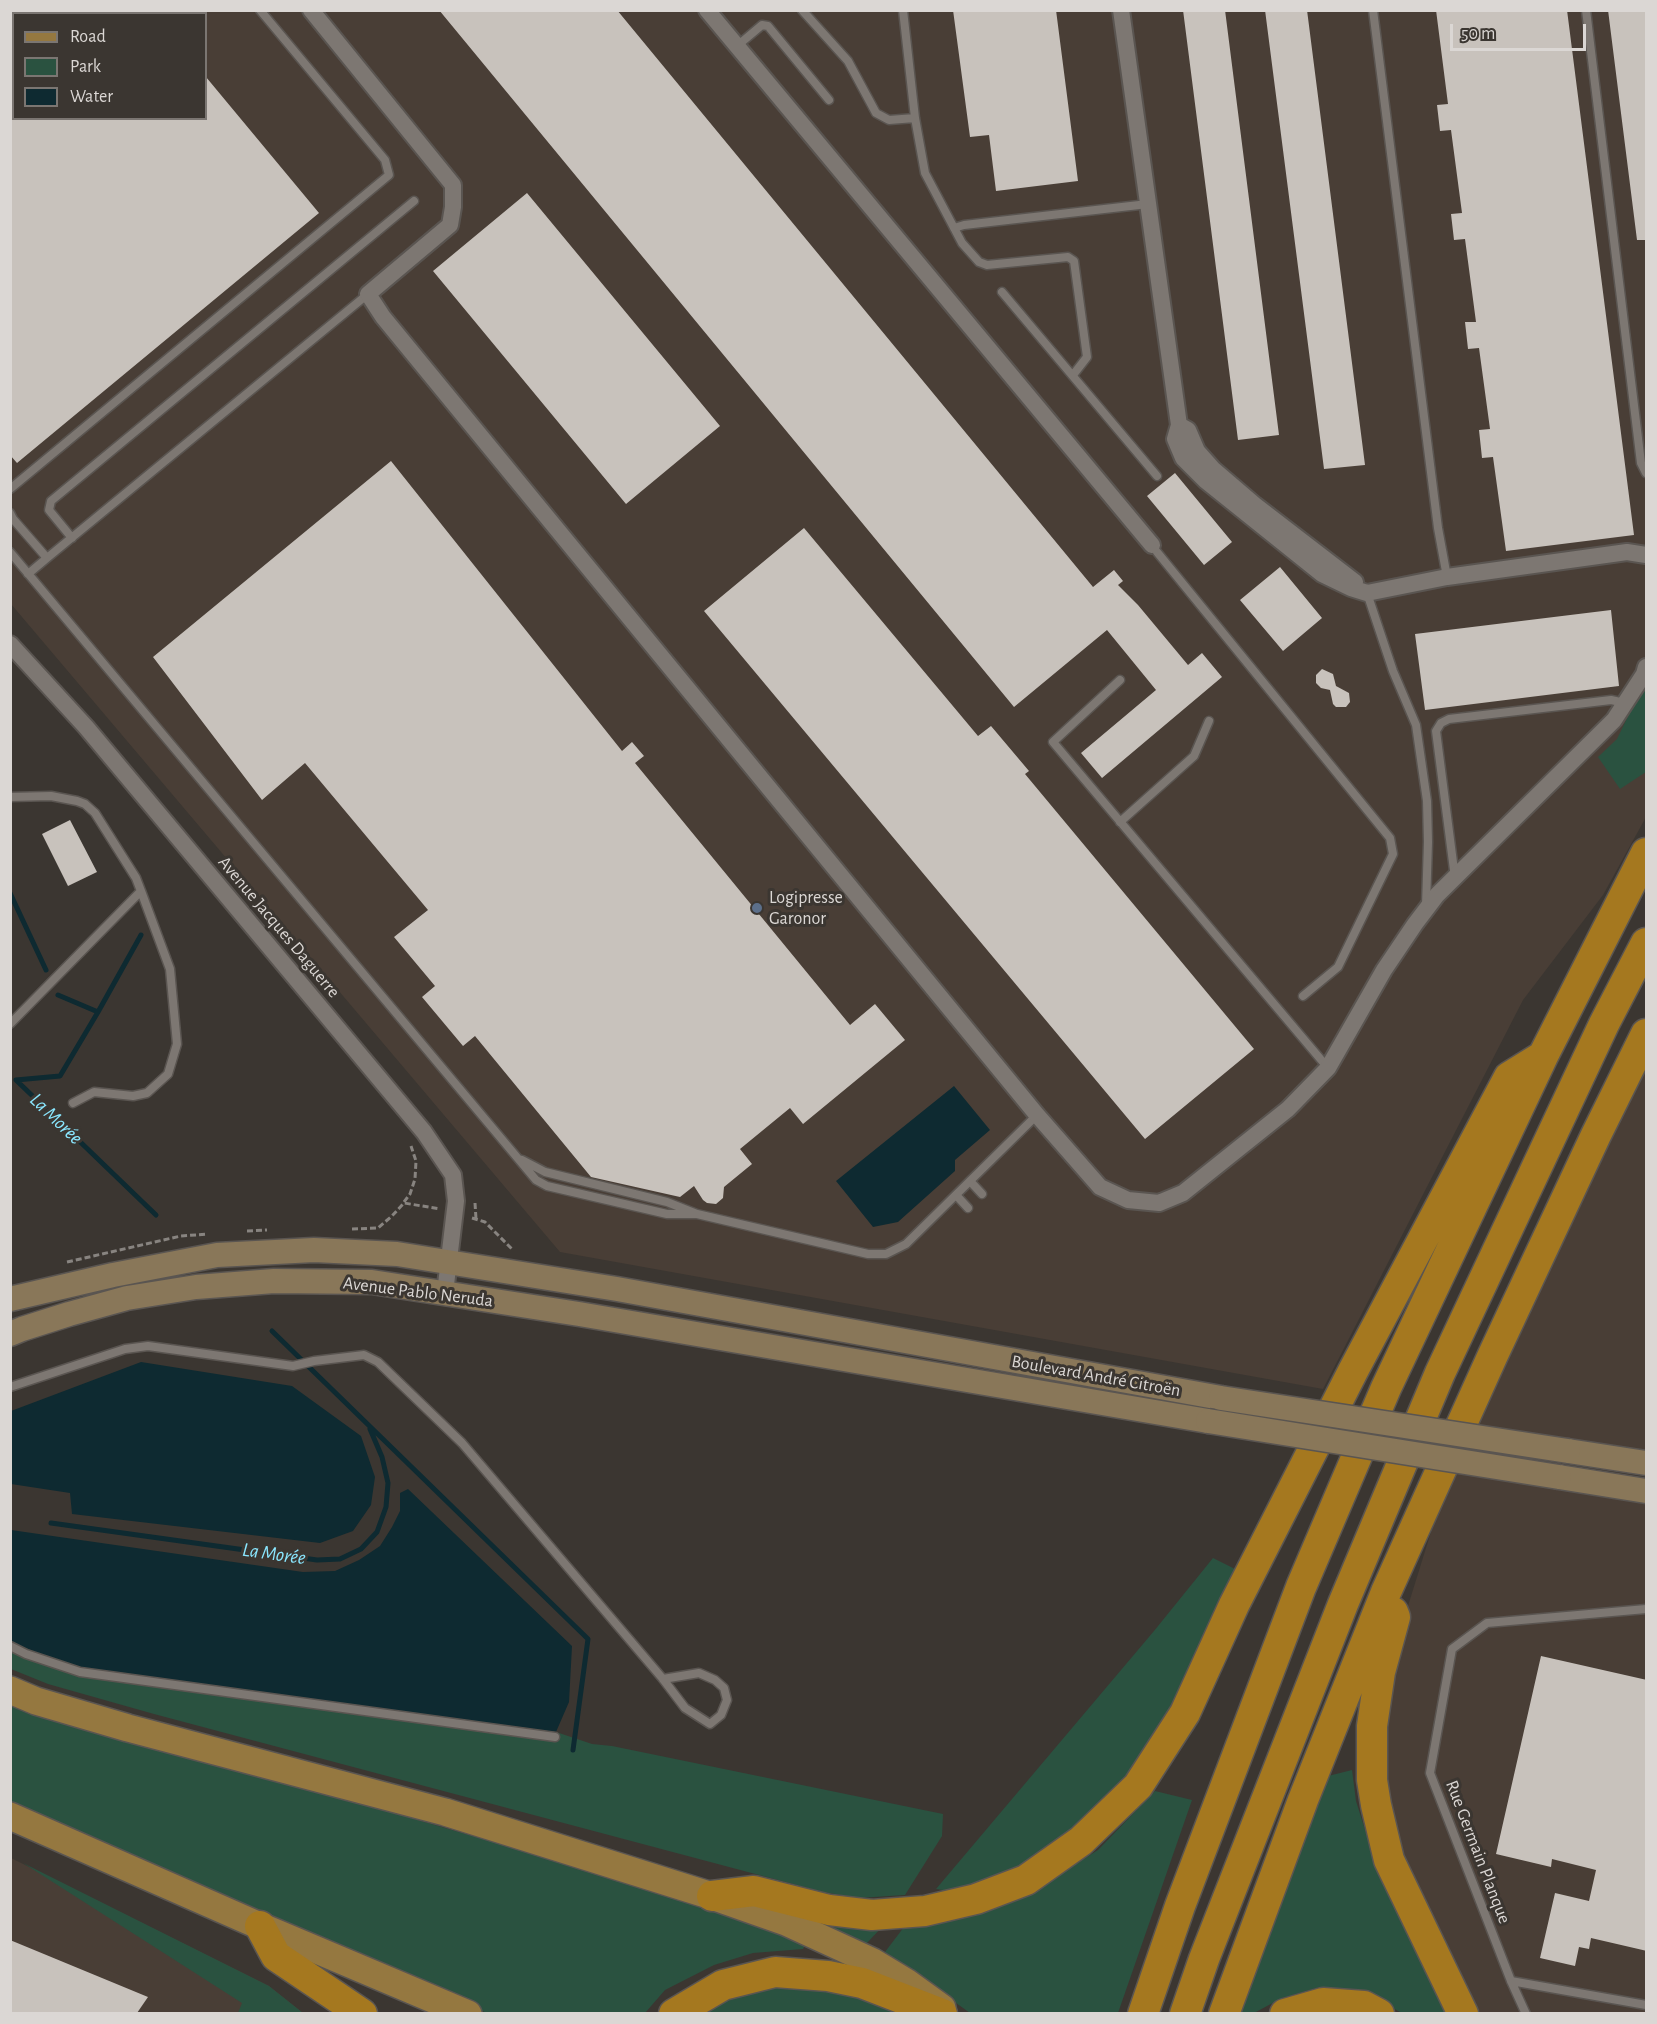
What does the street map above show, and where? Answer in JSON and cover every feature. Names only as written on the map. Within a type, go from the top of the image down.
[{"type":"highway","points":[[1143,2013],[1184,1895],[1301,1587],[1386,1388],[1543,1056],[1647,853]]},
{"type":"highway","points":[[1185,2013],[1342,1604],[1440,1373],[1599,1035],[1647,943]]},
{"type":"highway","points":[[1224,2013],[1303,1800],[1386,1592],[1492,1357],[1596,1135],[1647,1034]]},
{"type":"highway","points":[[712,1896],[754,1891],[829,1910],[872,1915],[925,1911],[976,1899],[1026,1880],[1081,1841],[1138,1786],[1185,1713],[1245,1584],[1353,1371],[1509,1077],[1543,1056]]},
{"type":"highway","points":[[1386,1592],[1395,1617],[1380,1671],[1372,1726],[1372,1780],[1381,1833],[1389,1860],[1463,2013]]},
{"type":"highway","points":[[260,1926],[276,1956],[362,2013]]},
{"type":"highway","points":[[674,2013],[723,1984],[775,1972],[828,1976],[862,1983],[942,2013]]},
{"type":"highway","points":[[1285,2013],[1323,2003],[1364,2006],[1379,2013]]},
{"type":"main road","name":"Avenue Pablo Neruda","points":[[10,1299],[113,1275],[217,1255],[314,1250],[397,1254],[548,1278]]},
{"type":"main road","name":"Boulevard André Citroën","points":[[548,1278],[617,1288],[1221,1398],[1647,1463]]},
{"type":"main road","name":"Avenue Pablo Neruda","points":[[10,1334],[127,1298],[196,1287],[274,1281],[372,1282],[579,1314]]},
{"type":"main road","name":"Boulevard André Citroën","points":[[579,1314],[1647,1493]]},
{"type":"main road","points":[[10,1690],[36,1701],[128,1728],[445,1812],[712,1896],[786,1922],[873,1962],[950,2013]]},
{"type":"main road","points":[[10,1816],[260,1926],[468,2013]]},
{"type":"street","points":[[311,10],[453,186],[450,225],[368,294],[383,317],[1037,1115],[1100,1187],[1128,1200],[1159,1203],[1183,1193],[1288,1109],[1328,1068],[1384,970],[1437,895],[1614,720],[1647,667]]},
{"type":"street","points":[[707,10],[1155,548]]},
{"type":"street","points":[[1121,10],[1179,425],[1188,430],[1197,451],[1213,469],[1367,593],[1448,577],[1627,552],[1647,555]]},
{"type":"street","name":"Avenue Jacques Daguerre","points":[[10,644],[86,727],[424,1132],[453,1175],[456,1201],[445,1293]]},
{"type":"lane","points":[[10,489],[389,175],[385,160],[260,10]]},
{"type":"lane","points":[[802,10],[848,61],[876,113],[889,120],[915,118]]},
{"type":"lane","points":[[903,10],[915,118],[925,173],[962,243],[979,262],[987,265],[1068,257],[1074,261],[1088,357],[1073,375]]},
{"type":"lane","points":[[1373,10],[1438,528],[1448,577]]},
{"type":"lane","points":[[1586,10],[1641,463],[1647,472]]},
{"type":"lane","points":[[737,46],[762,25],[768,26],[830,100]]},
{"type":"lane","points":[[72,538],[50,510],[51,501],[414,201]]},
{"type":"lane","points":[[954,228],[1148,204]]},
{"type":"lane","points":[[1002,292],[1157,476]]},
{"type":"lane","points":[[28,574],[368,294]]},
{"type":"lane","points":[[10,513],[47,558]]},
{"type":"lane","points":[[1155,548],[1390,838],[1393,854],[1338,967],[1303,996]]},
{"type":"lane","points":[[10,552],[536,1179],[547,1186],[667,1214],[697,1214]]},
{"type":"lane","points":[[1367,593],[1393,671],[1416,725],[1427,801],[1426,910]]},
{"type":"lane","points":[[1120,680],[1053,742],[1328,1068]]},
{"type":"lane","points":[[1455,878],[1436,731],[1441,723],[1449,719],[1611,700],[1625,703]]},
{"type":"lane","points":[[1120,822],[1194,756],[1209,721]]},
{"type":"lane","points":[[10,797],[51,796],[85,804],[95,813],[136,878],[170,969],[177,1044],[168,1074],[147,1093],[134,1096],[94,1092],[74,1103]]},
{"type":"lane","points":[[10,1023],[141,891]]},
{"type":"lane","points":[[519,1158],[545,1172],[667,1202],[697,1214],[868,1254],[886,1254],[906,1244],[1037,1115]]},
{"type":"lane","points":[[970,1181],[982,1194]]},
{"type":"lane","points":[[956,1195],[968,1208]]},
{"type":"lane","points":[[10,1387],[125,1349],[148,1346],[293,1366],[364,1355],[378,1362],[462,1443],[663,1679],[685,1708],[710,1724],[722,1715],[727,1700],[724,1688],[715,1680],[699,1673],[663,1679]]},
{"type":"lane","points":[[1594,1455],[1647,1458]]},
{"type":"lane","name":"Rue Germain Planque","points":[[1526,2013],[1510,1981],[1430,1773],[1452,1649],[1486,1623],[1647,1609]]},
{"type":"lane","points":[[10,1646],[26,1654],[80,1672],[555,1737]]},
{"type":"lane","points":[[1510,1981],[1647,2005]]},
{"type":"path","points":[[404,1203],[415,1179],[416,1161],[403,1128],[405,1110]]},
{"type":"shaded area","points":[[10,11],[1646,11],[1646,817],[1603,895],[1523,1000],[1323,1389],[560,1252],[11,604]]},
{"type":"shaded area","points":[[1646,1070],[1646,1451],[1474,1424],[1607,1143]]},
{"type":"shaded area","points":[[1453,1472],[1646,1504],[1646,2013],[1479,2013],[1404,1861],[1383,1794],[1384,1683],[1445,1487]]},
{"type":"shaded area","points":[[11,1858],[269,1986],[303,2013],[11,2014]]},
{"type":"green space","points":[[1646,679],[1646,772],[1620,789],[1598,757],[1617,739]]},
{"type":"green space","points":[[1213,1558],[1235,1569],[1226,1597],[1178,1705],[1132,1778],[1075,1832],[1023,1868],[956,1892],[936,1889],[1154,1631]]},
{"type":"green space","points":[[10,1642],[72,1667],[556,1732],[592,1744],[612,1746],[943,1814],[942,1836],[905,1895],[859,1898],[823,1892],[48,1684],[11,1669]]},
{"type":"green space","points":[[10,1701],[603,1874],[807,1942],[803,1949],[753,1953],[714,1965],[665,1990],[645,2013],[487,2013],[325,1944],[11,1803]]},
{"type":"green space","points":[[1352,1770],[1356,1801],[1378,1871],[1449,2013],[1402,2013],[1361,1991],[1320,1987],[1282,1998],[1254,2013],[1239,2014],[1328,1776]]},
{"type":"green space","points":[[1155,1791],[1192,1800],[1118,2013],[970,2013],[885,1952],[904,1927],[1032,1892],[1098,1850]]},
{"type":"green space","points":[[23,1863],[269,1986],[303,2013],[238,2013],[242,2003]]},
{"type":"green space","points":[[815,1924],[882,1927],[866,1944]]},
{"type":"green space","points":[[788,1982],[880,2003],[911,2014],[702,2014],[730,1993]]},
{"type":"water","points":[[954,1086],[990,1130],[955,1160],[955,1171],[898,1222],[873,1227],[836,1181]]},
{"type":"water","points":[[141,1362],[292,1386],[361,1436],[375,1477],[371,1505],[353,1531],[320,1543],[72,1514],[70,1493],[11,1484],[11,1411]]},
{"type":"water","points":[[408,1489],[572,1646],[569,1702],[556,1732],[72,1667],[11,1642],[11,1530],[303,1572],[335,1571],[359,1560],[380,1546],[400,1511],[400,1493]]},
{"type":"building","points":[[439,10],[617,10],[1093,587],[1114,570],[1123,581],[1118,585],[1138,605],[1188,665],[1202,653],[1222,677],[1102,778],[1081,753],[1156,690],[1107,630],[1014,707]]},
{"type":"building","points":[[953,10],[1056,10],[1078,181],[996,191],[989,135],[970,137]]},
{"type":"building","points":[[1183,10],[1225,10],[1279,435],[1238,440]]},
{"type":"building","points":[[1265,10],[1307,10],[1365,465],[1324,469]]},
{"type":"building","points":[[1436,10],[1567,10],[1634,535],[1506,551],[1493,457],[1482,458],[1479,430],[1490,429],[1479,348],[1468,349],[1465,322],[1476,322],[1465,239],[1454,240],[1451,214],[1462,213],[1451,130],[1440,131],[1437,105],[1448,104]]},
{"type":"building","points":[[1608,10],[1647,10],[1647,240],[1637,240]]},
{"type":"building","points":[[207,78],[319,213],[17,463],[10,455],[10,118],[12,120],[207,120]]},
{"type":"building","points":[[527,193],[720,426],[626,504],[433,271]]},
{"type":"building","points":[[391,461],[622,751],[632,742],[644,756],[635,763],[850,1025],[875,1004],[905,1040],[803,1124],[790,1108],[740,1149],[752,1164],[724,1187],[723,1198],[716,1204],[703,1200],[694,1186],[680,1197],[591,1177],[475,1036],[463,1046],[422,997],[435,986],[394,937],[428,910],[305,763],[262,800],[153,657]]},
{"type":"building","points":[[1175,473],[1232,542],[1204,565],[1147,496]]},
{"type":"building","points":[[804,528],[978,736],[991,726],[1029,771],[1025,774],[1254,1049],[1145,1139],[704,611]]},
{"type":"building","points":[[1280,567],[1322,618],[1283,651],[1240,600]]},
{"type":"building","points":[[1611,610],[1619,686],[1425,710],[1415,634]]},
{"type":"building","points":[[1322,669],[1333,674],[1336,686],[1349,693],[1350,702],[1346,707],[1336,707],[1333,704],[1330,690],[1321,688],[1316,683],[1316,675]]},
{"type":"building","points":[[70,820],[97,872],[68,886],[42,834]]},
{"type":"building","points":[[1541,1656],[1647,1680],[1647,1951],[1591,1938],[1589,1949],[1579,1947],[1575,1966],[1540,1958],[1555,1893],[1589,1901],[1596,1870],[1552,1859],[1551,1867],[1496,1854]]},
{"type":"building","points":[[10,1940],[148,1997],[137,2013],[10,2013]]},
{"type":"waterway","name":"La Morée","points":[[10,893],[46,970]]},
{"type":"waterway","name":"La Morée","points":[[98,1012],[141,935]]},
{"type":"waterway","name":"La Morée","points":[[58,995],[98,1012],[60,1076],[16,1080],[156,1215]]},
{"type":"waterway","name":"La Morée","points":[[272,1331],[588,1639],[573,1750]]},
{"type":"waterway","name":"La Morée","points":[[51,1523],[317,1560],[340,1559],[361,1549],[377,1532],[386,1507],[388,1483],[382,1457],[370,1429]]},
{"type":"place","name":"Logipresse Garonor","points":[[757,908]]}]
